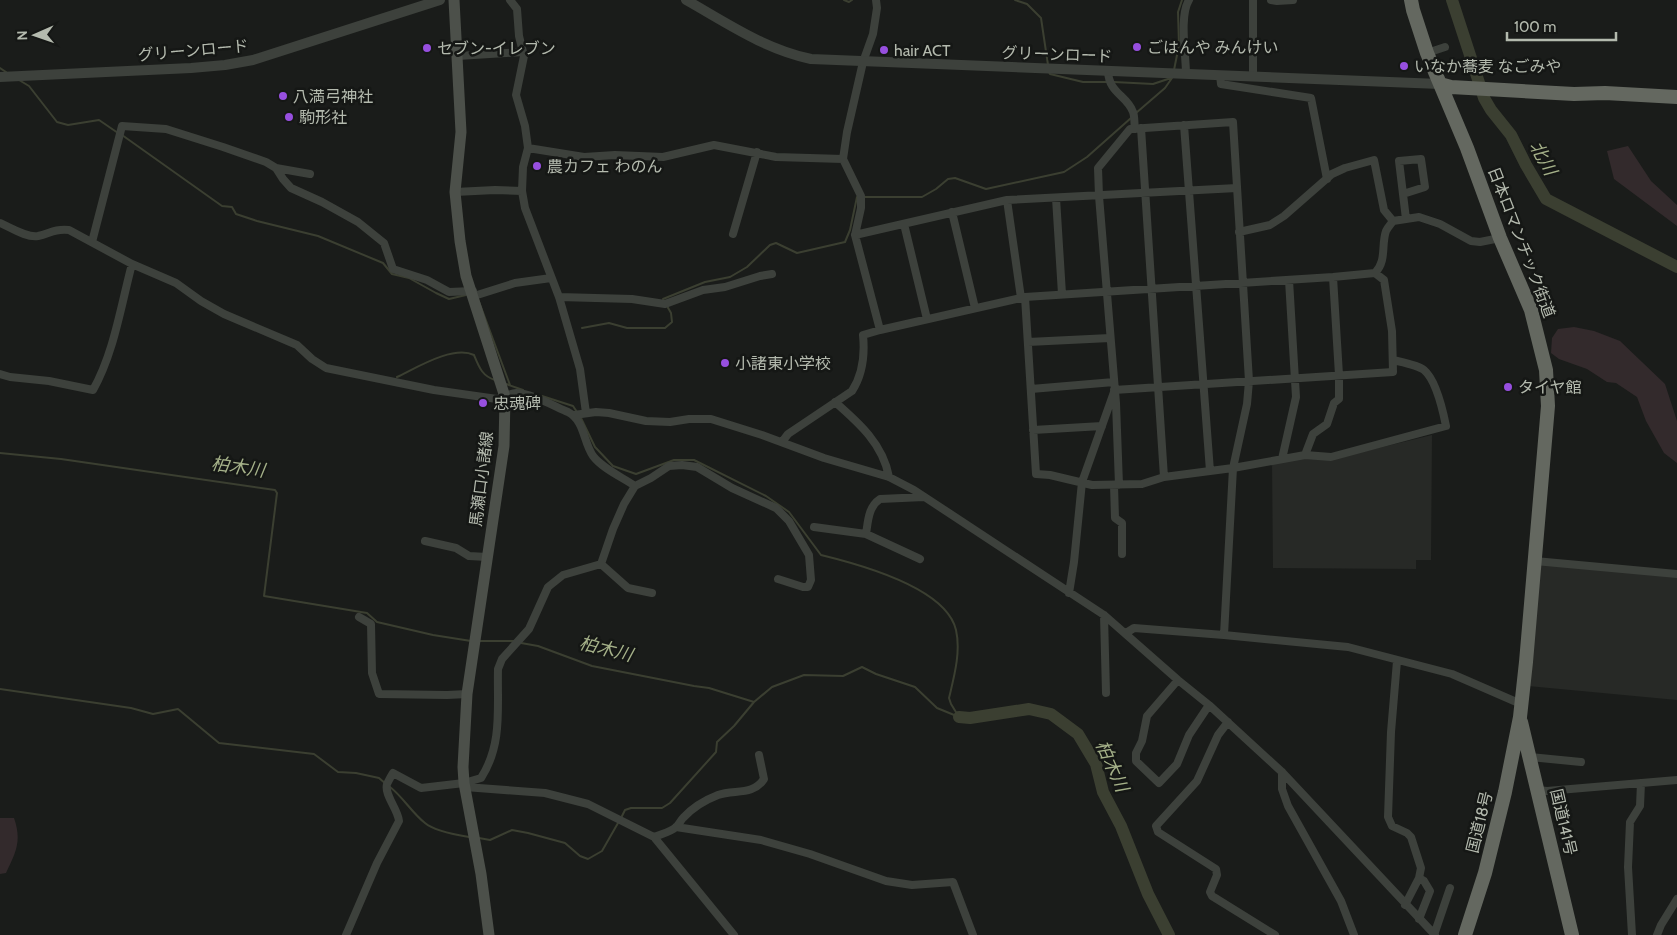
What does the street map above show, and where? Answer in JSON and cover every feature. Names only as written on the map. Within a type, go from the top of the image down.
[{"type":"highway","name":"日本ロマンチック街道","points":[[1411,0],[1427,53],[1467,148],[1500,238],[1531,310],[1546,370],[1548,406],[1520,710]]},
{"type":"highway","points":[[1440,84],[1451,87],[1487,85],[1574,94],[1605,93],[1677,97]]},
{"type":"highway","name":"国道141号","points":[[1520,710],[1572,935]]},
{"type":"highway","name":"国道18号","points":[[1465,935],[1485,873],[1507,783],[1520,710]]},
{"type":"highway","points":[[1507,783],[1517,773],[1528,774],[1537,785]]},
{"type":"main road","name":"馬瀬口小諸線","points":[[454,0],[461,132],[455,192],[460,241],[466,276],[505,398],[504,446],[467,694],[463,767],[489,935]]},
{"type":"street","name":"グリーンロード","points":[[0,76],[225,65],[253,60],[440,0]]},
{"type":"street","points":[[510,0],[517,9],[519,36],[524,56],[516,95],[525,126],[528,148],[523,167],[522,191],[525,208],[559,297],[580,369],[586,413]]},
{"type":"street","name":"グリーンロード","points":[[686,0],[757,41],[788,54],[818,60],[1440,84]]},
{"type":"street","points":[[876,0],[877,8],[872,34],[863,62],[847,132],[843,159],[861,196],[861,208],[855,235],[880,330]]},
{"type":"street","points":[[1186,74],[1185,6],[1189,0]]},
{"type":"street","points":[[1253,0],[1253,77]]},
{"type":"street","points":[[1271,0],[1293,0]]},
{"type":"street","points":[[1427,53],[1444,47]]},
{"type":"street","points":[[458,56],[523,52]]},
{"type":"street","points":[[1108,71],[1111,86],[1133,112],[1138,129],[1146,193],[1164,478]]},
{"type":"street","points":[[1220,75],[1222,84],[1311,98],[1327,179]]},
{"type":"street","points":[[1122,554],[1122,523],[1115,518],[1114,386],[1098,168],[1130,129],[1233,122],[1249,381],[1247,404],[1233,468],[1224,635]]},
{"type":"street","points":[[1184,125],[1210,471]]},
{"type":"street","points":[[92,242],[122,126],[166,129],[258,159],[276,168],[310,174]]},
{"type":"street","points":[[528,148],[584,157],[615,155],[662,157],[714,145],[776,157],[843,159]]},
{"type":"street","points":[[733,234],[757,152]]},
{"type":"street","points":[[1403,194],[1426,187],[1421,159],[1399,161],[1406,219]]},
{"type":"street","points":[[1239,232],[1270,225],[1284,216],[1327,179],[1345,168],[1374,160],[1384,210],[1393,221]]},
{"type":"street","points":[[276,168],[291,188],[322,202],[358,222],[384,243],[393,269],[426,280],[450,292],[473,294],[516,283],[551,278]]},
{"type":"street","points":[[855,235],[1007,200],[1236,188]]},
{"type":"street","points":[[455,192],[522,191]]},
{"type":"street","points":[[1056,198],[1062,294]]},
{"type":"street","points":[[1007,200],[1028,342],[1036,474],[1092,485],[1142,484],[1164,478],[1305,455],[1330,457],[1446,426],[1443,410],[1431,380],[1423,370],[1393,360]]},
{"type":"street","points":[[952,212],[975,308]]},
{"type":"street","points":[[782,442],[788,434],[852,391],[859,380],[864,357],[863,335],[880,330],[1023,298],[1375,273],[1380,268],[1386,232],[1393,221],[1418,217],[1440,224],[1471,241],[1480,242],[1500,238]]},
{"type":"street","points":[[0,223],[26,234],[36,236],[57,229],[69,230],[132,264],[176,283],[201,301],[224,314],[298,345],[312,359],[326,368],[434,390],[497,399],[505,398],[514,393],[526,395],[574,415],[581,424],[593,456],[602,465],[635,486]]},
{"type":"street","points":[[904,224],[927,319]]},
{"type":"street","points":[[0,374],[93,390],[110,353],[132,264]]},
{"type":"street","points":[[1031,389],[1114,386],[1158,387],[1393,372],[1392,331],[1384,280],[1375,273]]},
{"type":"street","points":[[559,297],[632,299],[665,304],[703,290],[725,287],[772,274]]},
{"type":"street","points":[[1305,455],[1313,434],[1327,424],[1334,403],[1339,399],[1333,277]]},
{"type":"street","points":[[1282,459],[1296,397],[1289,280]]},
{"type":"street","points":[[1028,342],[1110,338]]},
{"type":"street","points":[[1069,593],[1082,482],[1114,386]]},
{"type":"street","points":[[835,402],[862,426],[873,440],[887,464],[890,477]]},
{"type":"street","points":[[574,415],[609,413],[646,421],[670,422],[689,419],[711,419],[824,458],[890,477],[914,490],[1104,615],[1126,633],[1178,680],[1210,705],[1282,772],[1434,935],[1450,888]]},
{"type":"street","points":[[1033,430],[1102,426]]},
{"type":"street","points":[[601,564],[613,529],[624,504],[635,486],[669,466],[682,465],[697,467],[732,488],[776,508],[789,521],[809,555],[811,580],[808,587],[803,587],[778,579]]},
{"type":"street","points":[[866,534],[870,510],[876,501],[880,499],[924,497]]},
{"type":"street","points":[[814,527],[866,534],[920,559]]},
{"type":"street","points":[[425,541],[456,548],[469,556],[487,557]]},
{"type":"street","points":[[1535,561],[1677,574]]},
{"type":"street","points":[[601,564],[628,588],[652,593]]},
{"type":"street","points":[[465,785],[481,778],[493,756],[497,736],[498,669],[502,659],[529,629],[548,587],[563,575],[601,564]]},
{"type":"street","points":[[1104,615],[1106,693]]},
{"type":"street","points":[[359,617],[371,624],[372,673],[379,694],[467,694]]},
{"type":"street","points":[[1126,633],[1134,628],[1348,647],[1452,674],[1520,710]]},
{"type":"street","points":[[1397,661],[1388,817],[1392,826],[1411,837],[1420,868],[1419,878],[1405,905]]},
{"type":"street","points":[[1178,680],[1147,716],[1142,741],[1136,753],[1136,761],[1159,782],[1177,764],[1189,735],[1210,705]]},
{"type":"street","points":[[1228,722],[1218,735],[1197,781],[1156,826],[1158,832],[1216,869],[1217,875],[1210,892],[1212,896],[1275,935]]},
{"type":"street","points":[[654,837],[676,827],[697,805],[706,800],[725,792],[740,792],[753,789],[761,784],[764,779],[760,755]]},
{"type":"street","points":[[1530,757],[1581,762]]},
{"type":"street","points":[[346,935],[377,863],[399,820],[387,790],[387,785],[393,772],[421,788],[465,785],[545,793],[588,804],[654,837],[734,935]]},
{"type":"street","points":[[1282,772],[1282,789],[1288,806],[1341,901],[1354,935]]},
{"type":"street","points":[[1537,785],[1547,791],[1677,780]]},
{"type":"street","points":[[1632,935],[1628,866],[1630,822],[1640,806],[1641,783]]},
{"type":"street","points":[[676,827],[762,840],[810,854],[886,882],[912,885],[953,882],[973,935]]},
{"type":"street","points":[[1419,878],[1424,880],[1430,891],[1419,919]]},
{"type":"street","points":[[1657,935],[1677,899]]},
{"type":"shaded area","points":[[1628,146],[1651,181],[1677,205],[1677,226],[1614,179],[1607,151]]},
{"type":"shaded area","points":[[1574,327],[1594,331],[1620,341],[1665,384],[1677,421],[1677,463],[1664,453],[1646,421],[1637,397],[1616,383],[1607,382],[1587,369],[1559,359],[1551,353],[1552,338],[1558,329]]},
{"type":"shaded area","points":[[1432,435],[1431,560],[1416,560],[1416,569],[1273,568],[1272,463],[1299,458],[1333,459]]},
{"type":"shaded area","points":[[1540,563],[1677,576],[1677,700],[1528,686]]},
{"type":"shaded area","points":[[0,818],[14,818],[18,840],[6,873],[0,874]]},
{"type":"waterway","points":[[844,0],[849,2],[852,0]]},
{"type":"waterway","points":[[1015,0],[1027,4],[1041,18],[1048,65]]},
{"type":"waterway","points":[[1174,70],[1179,45],[1178,12],[1182,0]]},
{"type":"waterway","name":"北川","points":[[1452,0],[1484,98],[1511,135],[1546,199],[1677,267]]},
{"type":"waterway","points":[[0,68],[6,72]]},
{"type":"waterway","points":[[1049,72],[1050,74],[1083,82],[1107,82]]},
{"type":"waterway","points":[[1114,82],[1153,84],[1171,78]]},
{"type":"waterway","points":[[1136,113],[1165,88],[1172,78]]},
{"type":"waterway","points":[[19,80],[29,86],[57,122],[68,125],[99,120],[118,133]]},
{"type":"waterway","points":[[864,197],[922,197],[948,179],[955,178],[986,189],[1064,172],[1087,157],[1131,118]]},
{"type":"waterway","points":[[122,135],[222,206],[232,207],[236,214],[318,236],[383,263],[392,274],[409,278],[449,299],[466,295]]},
{"type":"waterway","points":[[665,302],[663,299],[705,282],[730,277],[747,267],[770,245],[776,243],[797,253],[845,242],[850,230],[857,197],[860,197]]},
{"type":"waterway","points":[[478,299],[510,385]]},
{"type":"waterway","points":[[582,328],[609,323],[627,328],[665,328],[672,322],[671,313],[667,306]]},
{"type":"waterway","points":[[397,377],[445,355],[465,353],[474,355],[484,373],[495,380]]},
{"type":"waterway","points":[[506,384],[523,390]]},
{"type":"waterway","points":[[542,396],[573,406],[577,412]]},
{"type":"waterway","points":[[580,416],[595,447],[613,466],[636,474],[674,460],[694,460],[766,496],[789,512],[821,555],[877,571],[919,590],[936,601],[949,615],[956,630],[958,647],[955,673],[949,698],[959,717]]},
{"type":"waterway","name":"柏木川","points":[[0,453],[61,459],[275,490],[277,493],[264,596],[367,613],[377,622],[433,635],[471,641]]},
{"type":"waterway","name":"柏木川","points":[[479,641],[514,641]]},
{"type":"waterway","name":"柏木川","points":[[521,643],[538,646],[592,666],[709,688],[754,702],[772,687],[804,675],[843,676],[862,667],[876,674],[915,687],[937,708],[959,717]]},
{"type":"waterway","points":[[0,689],[131,708],[153,714],[178,709],[219,743],[314,754],[338,772],[356,773],[379,778],[386,784]]},
{"type":"waterway","points":[[621,818],[625,810],[631,808],[662,808],[670,803],[716,752],[717,742],[734,726],[754,702]]},
{"type":"waterway","name":"柏木川","points":[[959,717],[970,718],[1029,709],[1051,714],[1078,734],[1096,764],[1103,792],[1121,826],[1148,894],[1169,935]]},
{"type":"waterway","points":[[390,787],[429,826],[469,837]]},
{"type":"waterway","points":[[479,838],[490,840],[512,830],[528,833],[565,843],[580,856],[588,859],[602,851],[618,823]]},
{"type":"place","name":"ごはんや みんけい","points":[[1137,47]]},
{"type":"place","name":"セブン-イレブン","points":[[427,48]]},
{"type":"place","name":"hair ACT","points":[[884,50]]},
{"type":"place","name":"いなか蕎麦 なごみや","points":[[1404,66]]},
{"type":"place","name":"八満弓神社","points":[[283,96]]},
{"type":"place","name":"駒形社","points":[[289,117]]},
{"type":"place","name":"農カフェ わのん","points":[[537,166]]},
{"type":"place","name":"小諸東小学校","points":[[725,363]]},
{"type":"place","name":"タイヤ館","points":[[1508,387]]},
{"type":"place","name":"忠魂碑","points":[[483,403]]}]
